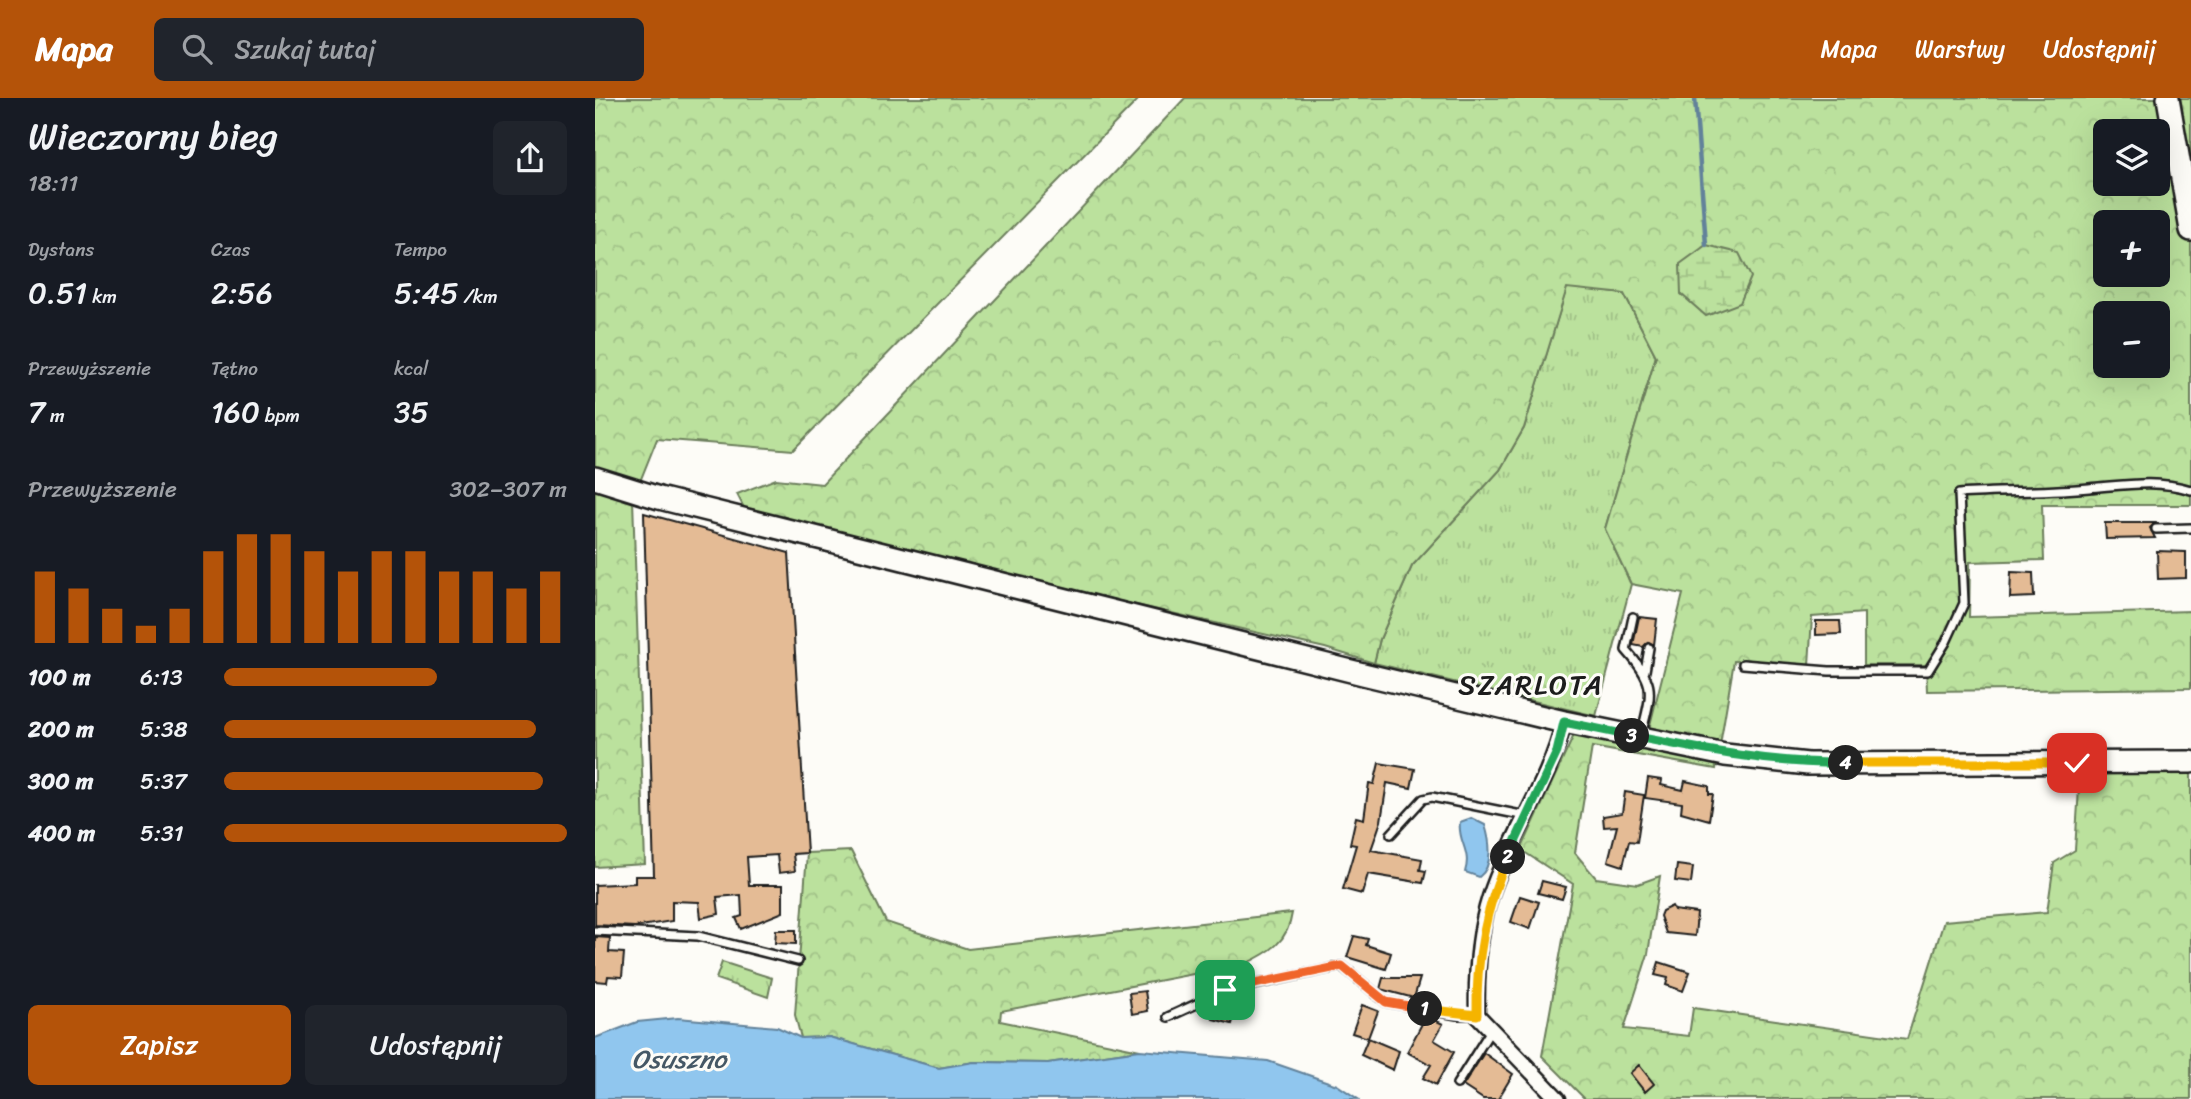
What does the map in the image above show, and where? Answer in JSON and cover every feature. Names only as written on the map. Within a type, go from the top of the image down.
[{"type":"street","points":[[2168,98],[2191,230]]},
{"type":"street","points":[[595,478],[723,514],[1564,722],[1725,755],[1808,764],[2191,762]]},
{"type":"street","points":[[1558,1099],[1477,1015],[1476,974],[1490,897],[1557,752],[1564,722]]},
{"type":"lane","points":[[1743,664],[1829,671],[1928,671],[1946,642],[1964,603],[1959,494],[2088,488],[2133,482],[2169,483],[2191,490]]},
{"type":"lane","points":[[2156,529],[2191,528]]},
{"type":"lane","points":[[1633,617],[1626,650],[1645,671],[1651,689],[1640,737]]},
{"type":"lane","points":[[1645,671],[1649,648]]},
{"type":"lane","points":[[1391,834],[1423,799],[1432,797],[1527,817]]},
{"type":"lane","points":[[595,931],[698,936],[798,961]]},
{"type":"lane","points":[[1168,1017],[1225,990],[1342,966],[1386,1002],[1457,1015],[1477,1015]]},
{"type":"lane","points":[[1457,1084],[1491,1030]]},
{"type":"green space","points":[[595,98],[1140,98],[793,450],[657,439],[633,499],[645,864],[595,867]]},
{"type":"green space","points":[[1185,98],[2191,98],[2191,505],[2042,505],[2044,560],[1970,562],[1969,617],[2191,611],[2191,688],[1927,691],[1926,665],[1864,665],[1864,613],[1812,617],[1809,665],[1734,661],[1716,769],[1592,747],[1575,853],[1596,878],[1638,884],[1660,876],[1648,954],[1624,1029],[1689,1036],[1693,1008],[1907,1039],[1944,921],[2047,912],[2054,863],[2075,850],[2080,773],[2191,772],[2191,1099],[1585,1099],[1542,1056],[1573,884],[1521,850],[1574,735],[1644,749],[1683,594],[1631,584],[1605,529],[1656,356],[1624,294],[1567,288],[1524,428],[1500,470],[1412,566],[1380,639],[1374,663],[1325,648],[1119,601],[744,508],[737,494],[776,479],[822,484]]},
{"type":"green space","points":[[1706,245],[1739,253],[1751,277],[1740,303],[1706,316],[1681,294],[1680,264]]},
{"type":"green space","points":[[1567,287],[1624,294],[1656,356],[1605,529],[1631,584],[1596,716],[1374,663],[1380,639],[1412,566],[1500,470],[1524,428]]},
{"type":"green space","points":[[851,851],[886,922],[968,949],[1292,913],[1282,939],[1245,964],[1001,1011],[1000,1021],[1140,1050],[1048,1063],[974,1062],[939,1068],[829,1037],[801,1038],[795,1015],[807,853]]},
{"type":"green space","points":[[722,962],[772,978],[768,997],[716,979]]},
{"type":"water","points":[[1471,818],[1485,825],[1488,838],[1489,860],[1479,877],[1465,872],[1467,858],[1460,822]]},
{"type":"water","name":"Osuszno","points":[[678,1018],[777,1027],[801,1038],[829,1037],[939,1068],[974,1062],[1048,1063],[1140,1050],[1268,1061],[1337,1085],[1358,1099],[595,1099],[595,1038],[637,1022]]},
{"type":"building","points":[[644,513],[789,553],[807,853],[793,854],[795,871],[779,873],[777,855],[747,857],[749,885],[783,885],[783,912],[741,929],[736,918],[742,916],[741,895],[717,897],[719,914],[701,918],[699,902],[672,901],[672,921],[635,927],[595,925],[595,885],[635,883],[635,876],[654,876]]},
{"type":"building","points":[[2105,523],[2155,523],[2150,528],[2155,538],[2106,539]]},
{"type":"building","points":[[2157,551],[2186,552],[2186,578],[2158,579]]},
{"type":"building","points":[[2011,572],[2033,573],[2034,597],[2010,598]]},
{"type":"building","points":[[1639,617],[1657,619],[1654,645],[1649,642],[1643,647],[1633,645]]},
{"type":"building","points":[[1816,621],[1840,621],[1841,634],[1816,635]]},
{"type":"building","points":[[1379,763],[1415,769],[1411,788],[1387,783],[1381,821],[1371,850],[1422,859],[1420,870],[1426,871],[1423,883],[1368,874],[1362,894],[1343,889],[1356,845],[1350,844],[1356,817],[1364,819],[1369,783],[1374,784]]},
{"type":"building","points":[[1648,778],[1662,780],[1661,785],[1683,790],[1685,781],[1709,786],[1709,794],[1713,794],[1709,820],[1681,812],[1682,803],[1645,798]]},
{"type":"building","points":[[1625,792],[1644,795],[1637,842],[1629,841],[1623,866],[1608,861],[1617,826],[1604,827],[1603,816],[1622,813]]},
{"type":"building","points":[[1677,865],[1693,867],[1691,883],[1675,881]]},
{"type":"building","points":[[1542,881],[1566,887],[1562,899],[1538,893]]},
{"type":"building","points":[[1520,896],[1539,902],[1530,929],[1511,922]]},
{"type":"building","points":[[1672,906],[1674,910],[1697,913],[1695,936],[1666,933],[1660,916],[1662,911]]},
{"type":"building","points":[[776,930],[796,930],[796,944],[775,943]]},
{"type":"building","points":[[1354,936],[1368,939],[1366,945],[1391,953],[1386,969],[1347,957]]},
{"type":"building","points":[[595,937],[610,938],[609,952],[624,953],[622,977],[608,976],[607,982],[595,981]]},
{"type":"building","points":[[1659,962],[1690,972],[1683,991],[1666,985],[1668,978],[1655,975]]},
{"type":"building","points":[[1383,978],[1420,978],[1414,998],[1380,989]]},
{"type":"building","points":[[1145,991],[1148,1011],[1132,1014],[1129,993]]},
{"type":"building","points":[[1219,1000],[1237,1005],[1232,1024],[1213,1019]]},
{"type":"building","points":[[1362,1005],[1378,1011],[1368,1038],[1352,1033]]},
{"type":"building","points":[[1426,1016],[1443,1024],[1434,1040],[1454,1052],[1436,1085],[1423,1078],[1431,1065],[1407,1052]]},
{"type":"building","points":[[1368,1038],[1399,1051],[1393,1070],[1361,1055]]},
{"type":"building","points":[[1484,1053],[1513,1074],[1498,1099],[1483,1099],[1463,1086]]},
{"type":"building","points":[[1639,1065],[1654,1084],[1645,1092],[1630,1073]]},
{"type":"waterway","points":[[1695,98],[1706,245]]},
{"type":"district","name":"SZARLOTA","points":[[1531,684]]},
{"type":"route","points":[[1225,990],[1342,966],[1386,1002],[1457,1015],[1477,1015],[1476,974],[1490,897],[1557,752],[1564,722],[1725,755],[1808,764],[2077,763]]}]
